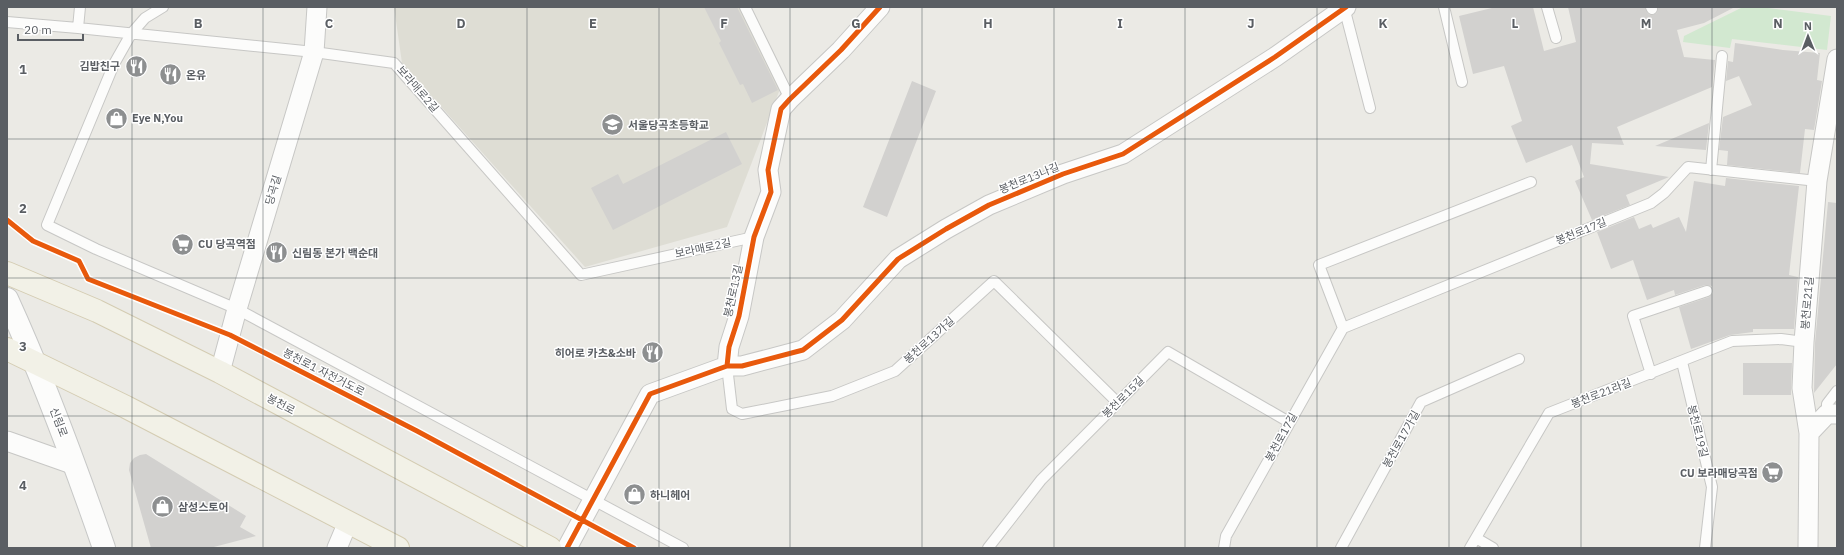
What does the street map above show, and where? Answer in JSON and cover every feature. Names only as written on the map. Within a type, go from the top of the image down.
[{"type":"main road","name":"봉천로","points":[[7,274],[97,311],[220,372],[531,542],[550,548]]},
{"type":"main road","name":"신림로","points":[[7,299],[35,362],[75,465],[104,548]]},
{"type":"main road","points":[[7,350],[35,362],[126,407],[398,548]]},
{"type":"street","name":"당곡길","points":[[220,372],[237,309],[314,52],[317,7]]},
{"type":"street","name":"봉천로13길","points":[[727,366],[729,347],[739,316],[754,237],[771,192],[768,170],[781,109],[841,50],[880,7]]},
{"type":"street","name":"봉천로13나길","points":[[727,366],[742,366],[804,350],[842,320],[898,259],[946,229],[990,205],[1063,174],[1123,154],[1275,57],[1344,7]]},
{"type":"street","name":"봉천로21길","points":[[1808,548],[1809,434],[1802,388],[1804,342],[1817,181],[1837,59]]},
{"type":"street","points":[[567,548],[650,394],[727,366]]},
{"type":"street","points":[[1809,434],[1832,414]]},
{"type":"street","points":[[7,440],[75,465]]},
{"type":"street","points":[[337,548],[348,522]]},
{"type":"lane","points":[[78,28],[80,7]]},
{"type":"lane","points":[[163,7],[145,18],[131,34],[114,64],[47,225],[96,249],[237,309],[683,548]]},
{"type":"lane","points":[[745,7],[790,99]]},
{"type":"lane","points":[[1344,7],[1370,108]]},
{"type":"lane","points":[[1444,7],[1462,82]]},
{"type":"lane","points":[[1547,7],[1556,38]]},
{"type":"lane","name":"보라매로2길","points":[[7,22],[314,52],[394,63],[581,274],[754,237]]},
{"type":"lane","points":[[1710,170],[1722,56]]},
{"type":"lane","name":"봉천로17길","points":[[1224,548],[1226,536],[1289,422],[1344,328],[1651,203],[1664,193],[1688,167],[1817,181]]},
{"type":"lane","points":[[1344,328],[1319,265],[1531,182]]},
{"type":"lane","name":"봉천로13가길","points":[[727,366],[732,409],[742,414],[832,396],[895,371],[994,281],[1117,402]]},
{"type":"lane","points":[[1651,374],[1633,316],[1707,291]]},
{"type":"lane","name":"봉천로21라길","points":[[1470,548],[1549,413],[1682,362],[1732,341],[1781,339],[1804,342]]},
{"type":"lane","name":"봉천로15길","points":[[988,548],[1040,480],[1168,352],[1289,422]]},
{"type":"lane","name":"봉천로17가길","points":[[1341,548],[1421,402],[1519,359]]},
{"type":"lane","name":"봉천로19길","points":[[1682,362],[1712,487],[1705,548]]},
{"type":"lane","points":[[1832,414],[1827,404],[1837,391]]},
{"type":"lane","points":[[1476,538],[1493,548]]},
{"type":"shaded area","name":"서울당곡초등학교","points":[[394,7],[740,7],[780,89],[727,227],[585,267],[402,63]]},
{"type":"green space","points":[[1743,7],[1760,7],[1831,16],[1827,50],[1732,39],[1730,48],[1683,42],[1684,36]]},
{"type":"building","points":[[704,7],[737,7],[778,90],[752,103],[743,84],[740,85],[719,43],[721,41]]},
{"type":"building","points":[[1496,7],[1533,7],[1544,51],[1576,42],[1568,7],[1645,7],[1648,14],[1652,15],[1657,13],[1658,7],[1735,7],[1704,23],[1677,30],[1684,57],[1715,60],[1712,87],[1617,127],[1624,145],[1592,143],[1590,164],[1669,177],[1626,195],[1630,205],[1592,220],[1575,181],[1584,177],[1572,145],[1526,163],[1511,126],[1522,121],[1504,66],[1473,74],[1459,16]]},
{"type":"building","points":[[1735,43],[1783,50],[1820,53],[1817,80],[1822,81],[1814,130],[1805,129],[1800,173],[1727,165],[1728,151],[1719,150],[1723,117],[1752,105],[1739,76],[1726,81],[1728,61],[1733,62]]},
{"type":"building","points":[[912,81],[936,91],[887,217],[863,207]]},
{"type":"building","points":[[1709,123],[1706,150],[1655,146]]},
{"type":"building","points":[[726,132],[742,164],[613,230],[591,188],[618,174],[623,184]]},
{"type":"building","points":[[1726,178],[1799,186],[1789,275],[1798,277],[1794,329],[1753,329],[1753,332],[1730,335],[1691,349],[1679,307],[1709,297],[1713,293],[1712,286],[1705,285],[1675,295],[1674,290],[1647,300],[1633,260],[1611,269],[1597,232],[1634,217],[1639,229],[1651,224],[1653,228],[1679,217],[1686,232],[1694,181],[1725,186]]},
{"type":"building","points":[[1828,202],[1837,203],[1837,364],[1814,393],[1815,343]]},
{"type":"building","points":[[1743,363],[1792,363],[1791,395],[1743,395]]},
{"type":"building","points":[[146,454],[246,516],[240,527],[256,536],[210,548],[151,548],[129,470],[130,463],[134,458]]},
{"type":"cycle path","points":[[567,548],[650,394],[727,366],[729,347],[739,316],[754,237],[771,192],[768,170],[781,109],[841,50],[880,7]]},
{"type":"cycle path","points":[[727,366],[742,366],[803,350],[842,320],[898,259],[946,229],[989,205],[1063,174],[1123,154],[1275,57],[1346,7]]},
{"type":"cycle path","name":"봉천로1 자전거도로","points":[[7,220],[33,241],[79,261],[88,279],[230,335],[417,431],[634,548]]},
{"type":"place","name":"김밥친구","points":[[136,66]]},
{"type":"place","name":"온유","points":[[171,75]]},
{"type":"place","name":"Eye N,You","points":[[116,118]]},
{"type":"place","name":"서울당곡초등학교","points":[[612,125]]},
{"type":"place","name":"CU 당곡역점","points":[[183,244]]},
{"type":"place","name":"신림동 본가 백순대","points":[[277,253]]},
{"type":"place","name":"히어로 카츠&소바","points":[[652,353]]},
{"type":"place","name":"CU 보라매당곡점","points":[[1773,473]]},
{"type":"place","name":"하니헤어","points":[[634,495]]},
{"type":"place","name":"삼성스토어","points":[[163,507]]}]
